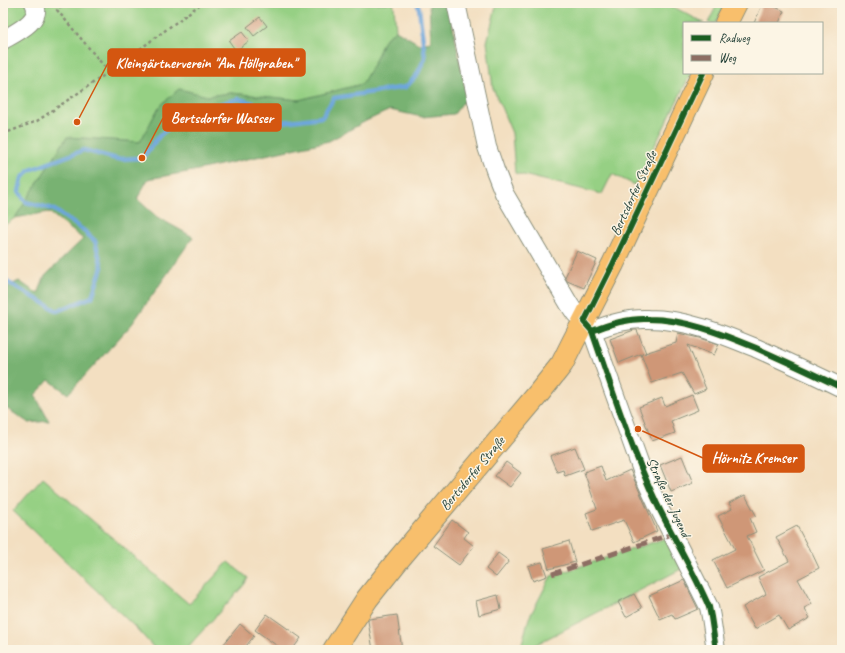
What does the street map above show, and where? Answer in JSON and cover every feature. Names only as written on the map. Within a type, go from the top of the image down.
[{"type":"main road","points":[[726,22],[736,3]]},
{"type":"main road","name":"Bertsdorfer Straße","points":[[334,650],[367,599],[539,393],[562,364],[588,326],[613,264],[703,74]]},
{"type":"street","points":[[3,40],[29,25],[35,15],[36,7],[34,3]]},
{"type":"street","points":[[456,3],[487,147],[504,193],[569,304],[588,326],[604,326],[633,320],[647,319],[684,322],[732,338],[797,366],[842,388]]},
{"type":"street","name":"Straße der Jugend","points":[[588,326],[644,476],[709,607],[716,650]]},
{"type":"path","points":[[67,3],[57,10],[109,72]]},
{"type":"path","points":[[3,134],[37,121],[109,72],[202,3]]},
{"type":"green space","points":[[3,3],[393,3],[396,30],[384,40],[375,61],[362,84],[299,100],[231,93],[207,96],[179,89],[159,107],[140,142],[67,137],[15,218],[3,226]]},
{"type":"green space","points":[[429,3],[444,3],[449,7],[467,97],[454,114],[422,117],[390,110],[329,141],[193,171],[148,179],[137,199],[157,217],[193,237],[132,324],[68,394],[49,380],[35,395],[49,421],[29,423],[3,406],[3,289],[19,281],[38,294],[45,276],[83,239],[49,212],[15,218],[67,137],[140,142],[159,107],[179,89],[207,96],[231,93],[299,100],[362,84],[375,61],[384,40],[396,30],[419,44],[431,42]]},
{"type":"green space","points":[[497,3],[666,3],[702,22],[683,22],[683,74],[690,74],[635,185],[612,174],[602,194],[515,173],[512,133],[493,88],[487,42]]},
{"type":"green space","points":[[718,3],[726,3],[716,22],[708,22]]},
{"type":"green space","points":[[43,478],[189,604],[228,562],[248,578],[244,585],[185,650],[156,650],[136,628],[13,511]]},
{"type":"green space","points":[[672,536],[687,566],[525,650],[520,650],[529,618],[551,576]]},
{"type":"building","points":[[763,3],[784,11],[779,22],[754,22]]},
{"type":"building","points":[[260,17],[267,26],[254,36],[247,27]]},
{"type":"building","points":[[242,32],[249,41],[236,51],[229,41]]},
{"type":"building","points":[[577,251],[597,260],[584,288],[567,281],[565,277]]},
{"type":"building","points":[[637,330],[646,353],[676,343],[678,333],[719,344],[714,355],[688,345],[706,389],[694,394],[682,373],[652,383],[641,354],[619,363],[610,339]]},
{"type":"building","points":[[692,395],[698,410],[671,421],[675,433],[652,441],[639,407],[662,398],[665,406]]},
{"type":"building","points":[[575,447],[584,469],[565,476],[563,470],[557,472],[550,456]]},
{"type":"building","points":[[682,456],[693,483],[671,492],[660,465]]},
{"type":"building","points":[[506,462],[521,473],[510,487],[495,476]]},
{"type":"building","points":[[601,466],[606,481],[630,470],[657,531],[634,542],[624,520],[592,531],[586,513],[597,509],[584,472]]},
{"type":"building","points":[[745,495],[756,515],[750,518],[756,532],[747,536],[764,570],[727,588],[713,560],[735,549],[718,516],[732,509],[729,503]]},
{"type":"building","points":[[452,520],[468,532],[464,538],[474,546],[459,565],[433,546]]},
{"type":"building","points":[[797,526],[819,568],[798,579],[812,604],[804,608],[810,618],[788,630],[779,615],[755,629],[743,607],[766,594],[758,577],[789,561],[776,537]]},
{"type":"building","points":[[569,541],[575,562],[549,569],[543,549]]},
{"type":"building","points":[[498,553],[509,561],[496,577],[486,569]]},
{"type":"building","points":[[542,562],[547,576],[533,581],[528,566]]},
{"type":"building","points":[[684,580],[698,609],[675,619],[672,614],[660,619],[649,596]]},
{"type":"building","points":[[634,594],[642,608],[626,617],[618,602]]},
{"type":"building","points":[[498,595],[501,609],[479,615],[476,601]]},
{"type":"building","points":[[267,614],[301,638],[292,650],[283,650],[255,630]]},
{"type":"building","points":[[397,615],[402,650],[373,650],[368,621],[369,619]]},
{"type":"building","points":[[240,624],[254,636],[243,650],[219,650]]},
{"type":"waterway","points":[[3,279],[57,311],[92,297],[102,267],[95,241],[83,230],[53,209],[26,202],[19,192],[22,178],[30,170],[84,150],[117,159],[142,158],[160,135],[184,115],[239,99],[253,103],[266,124],[322,117],[334,98],[406,87],[417,75],[425,58],[419,8],[417,3]]},
{"type":"marked path","points":[[552,574],[672,534]]},
{"type":"cycle path","points":[[703,74],[584,322],[592,331],[622,419],[657,504],[709,607],[716,650]]},
{"type":"cycle path","points":[[592,331],[605,326],[634,319],[662,320],[690,324],[756,348],[842,388]]},
{"type":"place","name":"Kleingärtnerverein \"Am Höllgraben\"","points":[[77,122]]},
{"type":"place","name":"Bertsdorfer Wasser","points":[[142,158]]},
{"type":"place","name":"Hörnitz Kremser","points":[[638,429]]}]
